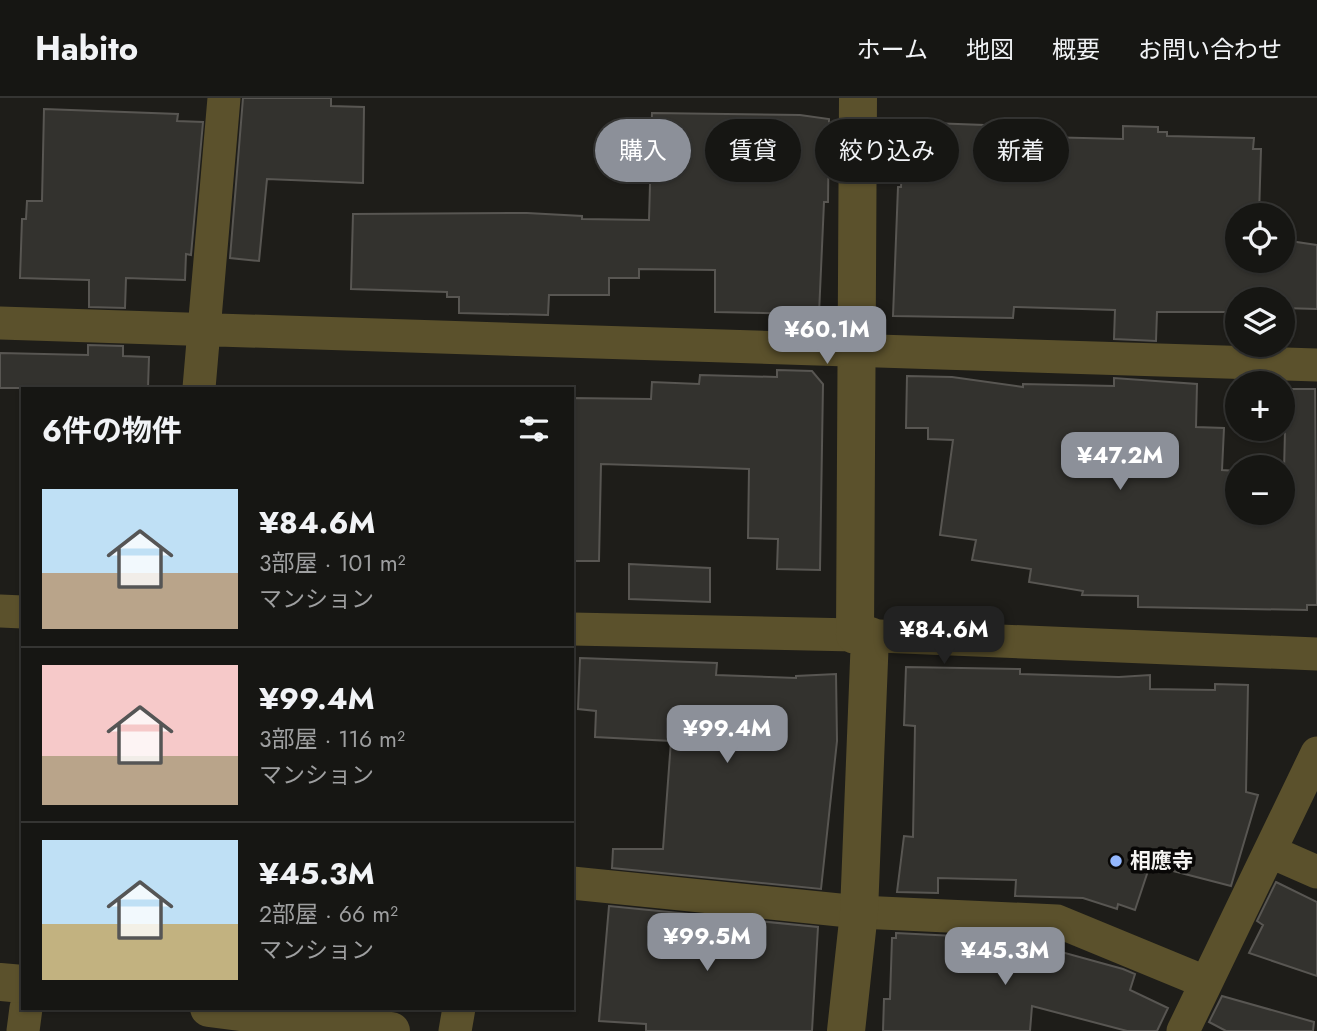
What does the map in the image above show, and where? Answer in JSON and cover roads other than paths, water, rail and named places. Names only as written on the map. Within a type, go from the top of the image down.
[{"type":"street","points":[[199,387],[224,98]]},
{"type":"street","points":[[846,1031],[859,912],[862,636],[857,351],[858,98]]},
{"type":"street","points":[[0,323],[204,327],[1317,365]]},
{"type":"street","points":[[0,611],[21,612]]},
{"type":"street","points":[[574,629],[862,636],[1317,654]]},
{"type":"street","points":[[1183,1031],[1317,752]]},
{"type":"street","points":[[1270,852],[1317,872]]},
{"type":"street","points":[[574,883],[859,912],[1057,921],[1205,982]]},
{"type":"street","points":[[0,982],[21,984]]},
{"type":"street","points":[[23,1031],[26,1010]]},
{"type":"street","points":[[225,1010],[391,1031]]},
{"type":"street","points":[[455,1031],[458,1010]]},
{"type":"place","name":"相應寺","points":[[1116,861]]}]
